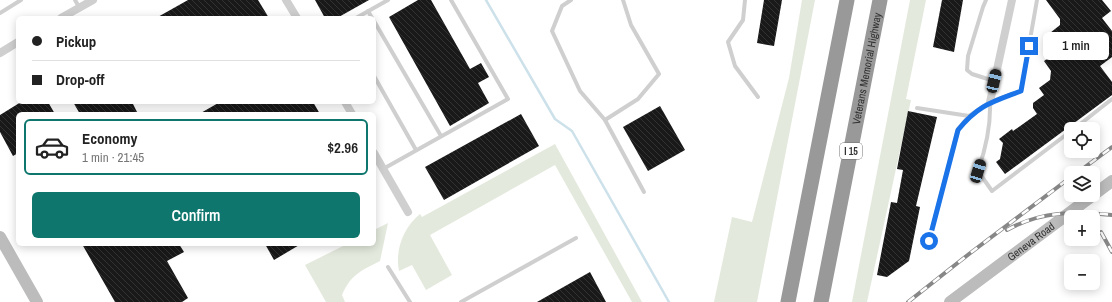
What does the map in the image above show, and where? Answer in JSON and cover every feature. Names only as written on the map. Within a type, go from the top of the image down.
[{"type":"highway","points":[[788,302],[847,0]]},
{"type":"highway","name":"Veterans Memorial Highway","points":[[821,302],[880,0]]},
{"type":"main road","name":"Geneva Road","points":[[950,302],[1112,181]]},
{"type":"main road","points":[[0,237],[37,302]]},
{"type":"street","points":[[65,16],[93,0]]},
{"type":"street","points":[[286,0],[296,16]]},
{"type":"street","points":[[990,102],[1012,0]]},
{"type":"street","points":[[0,53],[16,43]]},
{"type":"street","points":[[376,157],[408,212]]},
{"type":"lane","points":[[0,13],[21,0]]},
{"type":"lane","points":[[75,0],[80,8]]},
{"type":"lane","points":[[359,16],[388,0]]},
{"type":"lane","points":[[383,169],[508,99],[498,79],[451,0]]},
{"type":"lane","points":[[571,0],[562,6],[552,31],[580,91],[604,120],[644,192]]},
{"type":"lane","points":[[604,120],[638,99],[659,74],[631,24],[623,0]]},
{"type":"lane","points":[[745,0],[743,20],[728,42],[735,66],[758,97]]},
{"type":"lane","points":[[986,0],[982,7],[968,56],[967,70],[972,74],[994,81]]},
{"type":"lane","points":[[929,241],[958,130],[969,116],[990,102],[1021,91],[1037,0]]},
{"type":"lane","points":[[368,11],[371,16]]},
{"type":"lane","points":[[376,24],[441,136]]},
{"type":"lane","points":[[376,80],[416,150]]},
{"type":"lane","points":[[1083,122],[1112,99]]},
{"type":"lane","points":[[990,102],[991,120],[988,139],[978,171],[992,191],[1064,136]]},
{"type":"lane","points":[[918,108],[969,116]]},
{"type":"lane","points":[[461,302],[576,238]]},
{"type":"lane","points":[[388,267],[410,302]]},
{"type":"shaded area","points":[[802,0],[815,0],[757,302],[714,302],[732,217],[752,222],[789,78]]},
{"type":"shaded area","points":[[910,0],[926,0],[906,99],[911,100],[867,302],[852,302]]},
{"type":"shaded area","points":[[555,144],[642,302],[632,302],[555,165],[430,235],[452,275],[426,290],[412,265],[399,271],[399,247],[409,226],[420,214],[422,217]]},
{"type":"shaded area","points":[[388,223],[380,261],[357,274],[349,282],[342,295],[345,302],[326,302],[305,265],[343,246],[376,246],[376,229]]},
{"type":"building","points":[[188,0],[258,0],[268,16],[160,16]]},
{"type":"building","points":[[315,0],[369,0],[341,16],[324,16]]},
{"type":"building","points":[[418,0],[431,0],[470,69],[481,63],[489,77],[478,83],[489,103],[450,126],[389,17]]},
{"type":"building","points":[[764,0],[782,0],[774,46],[757,43]]},
{"type":"building","points":[[942,0],[963,0],[954,52],[933,47]]},
{"type":"building","points":[[1046,0],[1102,0],[1111,11],[1102,18],[1112,31],[1112,57],[1100,66],[1112,82],[1112,95],[1075,122],[1064,122],[1064,130],[1005,174],[996,162],[1000,159],[1003,143],[999,139],[1012,129],[1013,131],[1037,114],[1033,108],[1033,103],[1044,95],[1039,88],[1050,80],[1051,71],[1044,61],[1047,59],[1050,33],[1060,25],[1060,19]]},
{"type":"building","points":[[18,104],[49,104],[54,112],[16,112],[16,154],[13,156],[0,132],[0,115]]},
{"type":"building","points":[[74,104],[133,104],[137,112],[79,112]]},
{"type":"building","points":[[216,104],[314,104],[319,112],[202,112]]},
{"type":"building","points":[[660,106],[685,150],[648,171],[623,127]]},
{"type":"building","points":[[908,111],[937,117],[916,206],[920,207],[909,261],[887,277],[877,275],[891,202],[897,203],[903,170],[897,169]]},
{"type":"building","points":[[521,114],[539,146],[444,200],[425,167]]},
{"type":"building","points":[[83,246],[180,246],[184,252],[167,261],[188,298],[182,302],[115,302]]},
{"type":"building","points":[[266,246],[298,246],[274,260]]},
{"type":"building","points":[[590,272],[606,302],[537,302]]},
{"type":"waterway","points":[[486,0],[555,119],[572,131],[669,302]]},
{"type":"railway","points":[[1086,166],[1112,147]]},
{"type":"railway","points":[[908,302],[1064,182]]},
{"type":"railway","points":[[1007,230],[1033,219],[1058,214],[1085,213],[1112,215]]},
{"type":"railway","points":[[1101,232],[1112,252]]},
{"type":"route","points":[[929,241],[958,130],[969,116],[990,102],[1021,91],[1029,46]]}]
